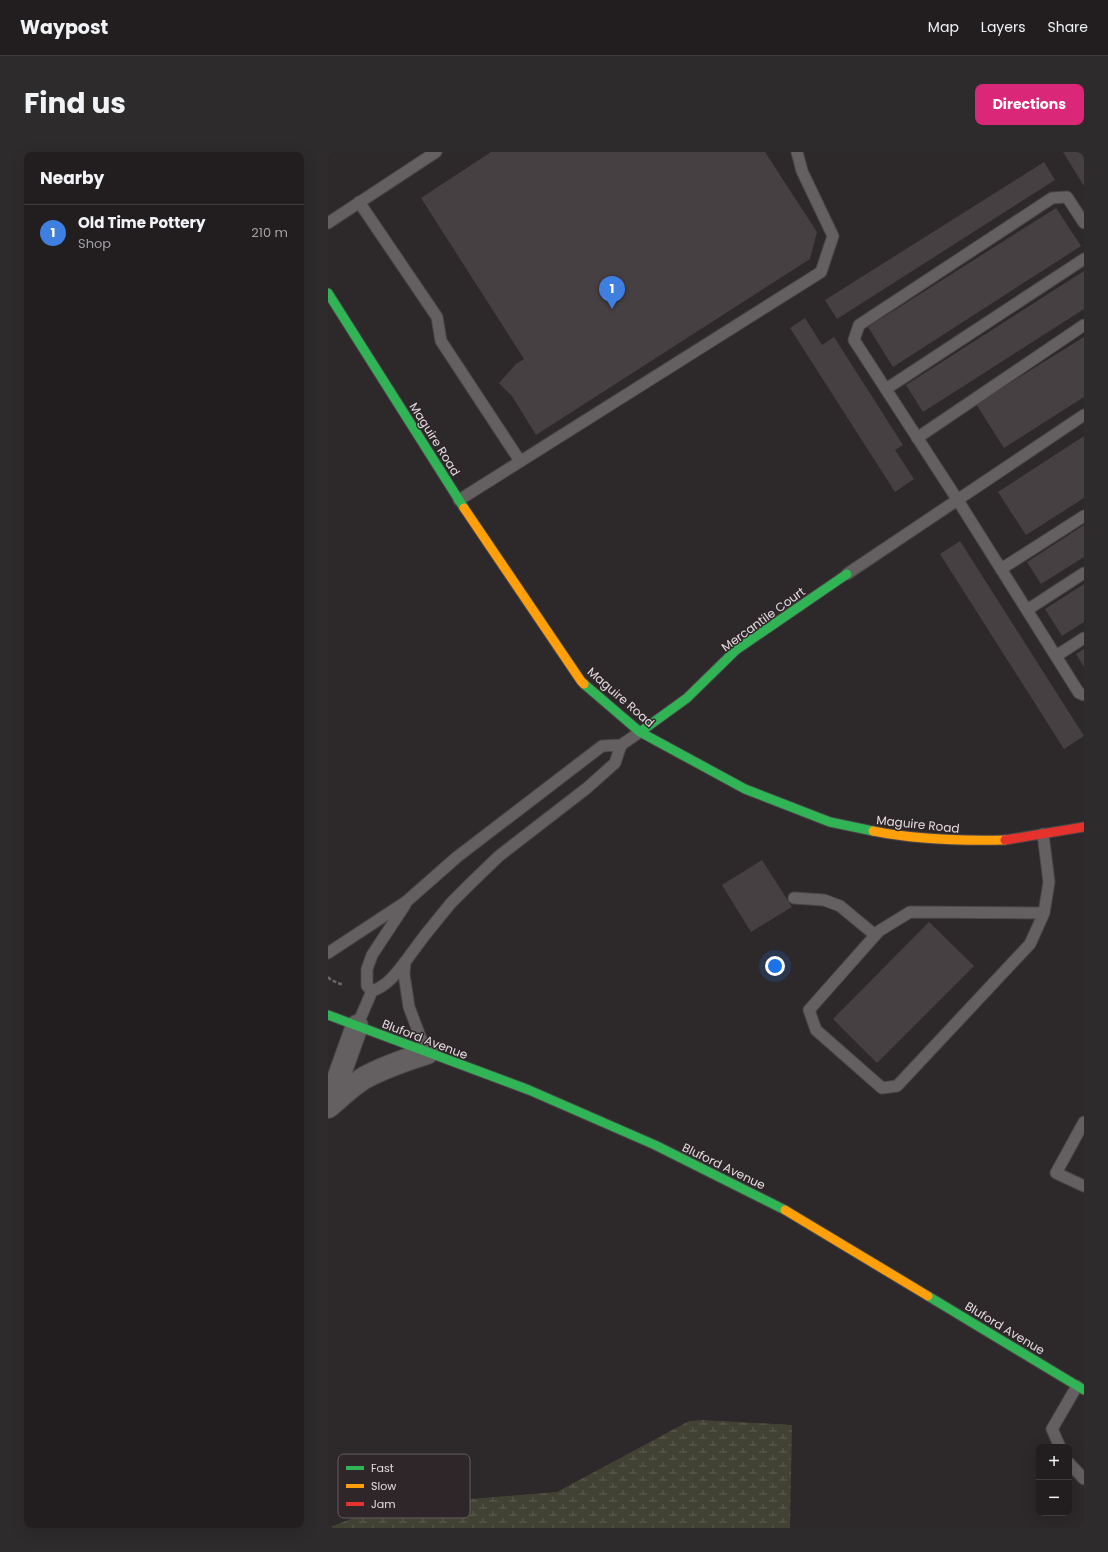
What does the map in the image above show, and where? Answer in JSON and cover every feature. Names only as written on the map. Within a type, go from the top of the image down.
[{"type":"street","name":"Maguire Road","points":[[328,293],[459,500],[581,681],[640,732],[746,789],[830,822],[892,835],[952,841],[1008,840],[1084,827]]},
{"type":"street","name":"Mercantile Court","points":[[640,732],[687,698],[736,650],[847,574]]},
{"type":"street","name":"Bluford Avenue","points":[[328,1015],[529,1090],[655,1145],[784,1209],[1080,1388]]},
{"type":"street","points":[[328,1107],[357,1026]]},
{"type":"street","points":[[328,1107],[349,1088],[364,1078],[400,1061],[427,1053]]},
{"type":"lane","points":[[328,223],[436,152]]},
{"type":"lane","points":[[459,500],[821,272],[833,236],[802,171],[797,152]]},
{"type":"lane","points":[[1084,223],[1067,197],[1052,198],[859,325],[854,340],[1028,610],[1079,693],[1084,695]]},
{"type":"lane","points":[[359,202],[437,317],[441,341],[520,462]]},
{"type":"lane","points":[[886,389],[1084,259]]},
{"type":"lane","points":[[917,438],[1084,325]]},
{"type":"lane","points":[[847,574],[957,499],[1084,416]]},
{"type":"lane","points":[[1001,569],[1084,516]]},
{"type":"lane","points":[[1028,610],[1084,574]]},
{"type":"lane","points":[[1056,656],[1084,638]]},
{"type":"lane","points":[[328,953],[407,901],[458,857],[602,746],[621,745],[640,732]]},
{"type":"lane","points":[[357,1026],[372,991],[378,989],[394,976],[451,903],[499,856],[587,788],[615,763],[621,745]]},
{"type":"lane","points":[[1043,834],[1049,882],[1044,913],[1030,944],[897,1086],[882,1088],[816,1030],[809,1010],[875,935],[910,912],[1044,913]]},
{"type":"lane","points":[[794,898],[824,900],[840,906],[875,935]]},
{"type":"lane","points":[[372,991],[367,986],[367,969],[372,955],[407,901]]},
{"type":"lane","points":[[405,962],[404,974],[409,1007],[427,1053]]},
{"type":"lane","points":[[1084,1122],[1056,1173],[1084,1186]]},
{"type":"lane","points":[[1059,1444],[1052,1429],[1080,1388]]},
{"type":"lane","points":[[1072,1466],[1084,1479]]},
{"type":"path","points":[[328,977],[331,980],[344,985]]},
{"type":"green space","points":[[702,1420],[792,1425],[790,1528],[328,1528],[353,1518],[470,1518],[470,1499],[557,1492],[689,1421]]},
{"type":"building","points":[[491,152],[765,152],[817,232],[810,259],[536,435],[512,396],[499,383],[516,364],[524,359],[421,198]]},
{"type":"building","points":[[1063,152],[1084,152],[1084,186]]},
{"type":"building","points":[[1044,162],[1055,180],[837,319],[825,300]]},
{"type":"building","points":[[1056,208],[1081,246],[893,367],[868,327]]},
{"type":"building","points":[[1084,271],[1084,309],[923,412],[906,385]]},
{"type":"building","points":[[805,318],[822,345],[834,337],[903,445],[895,450],[914,479],[895,492],[790,328]]},
{"type":"building","points":[[1084,337],[1084,397],[1004,448],[976,404]]},
{"type":"building","points":[[1084,436],[1084,498],[1026,535],[998,492]]},
{"type":"building","points":[[1084,525],[1084,557],[1041,584],[1027,562]]},
{"type":"building","points":[[960,541],[1084,736],[1064,749],[940,554]]},
{"type":"building","points":[[1084,584],[1084,622],[1062,636],[1045,609]]},
{"type":"building","points":[[1084,649],[1084,667],[1076,654]]},
{"type":"building","points":[[762,860],[792,907],[751,932],[722,885]]},
{"type":"building","points":[[929,922],[974,966],[877,1063],[833,1019]]},
{"type":"traffic: fast","points":[[328,293],[464,508]]},
{"type":"traffic: fast","points":[[640,732],[687,698],[736,650],[847,574]]},
{"type":"traffic: fast","points":[[584,684],[640,732],[745,789],[830,822],[873,831]]},
{"type":"traffic: fast","points":[[328,1015],[529,1090],[655,1145],[785,1210]]},
{"type":"traffic: fast","points":[[928,1296],[1084,1390]]},
{"type":"traffic: slow","points":[[464,508],[584,684]]},
{"type":"traffic: slow","points":[[873,831],[939,839],[1005,840]]},
{"type":"traffic: slow","points":[[785,1210],[928,1296]]},
{"type":"traffic: jam","points":[[1005,840],[1084,827]]},
{"type":"place","name":"Old Time Pottery","points":[[612,309]]}]
